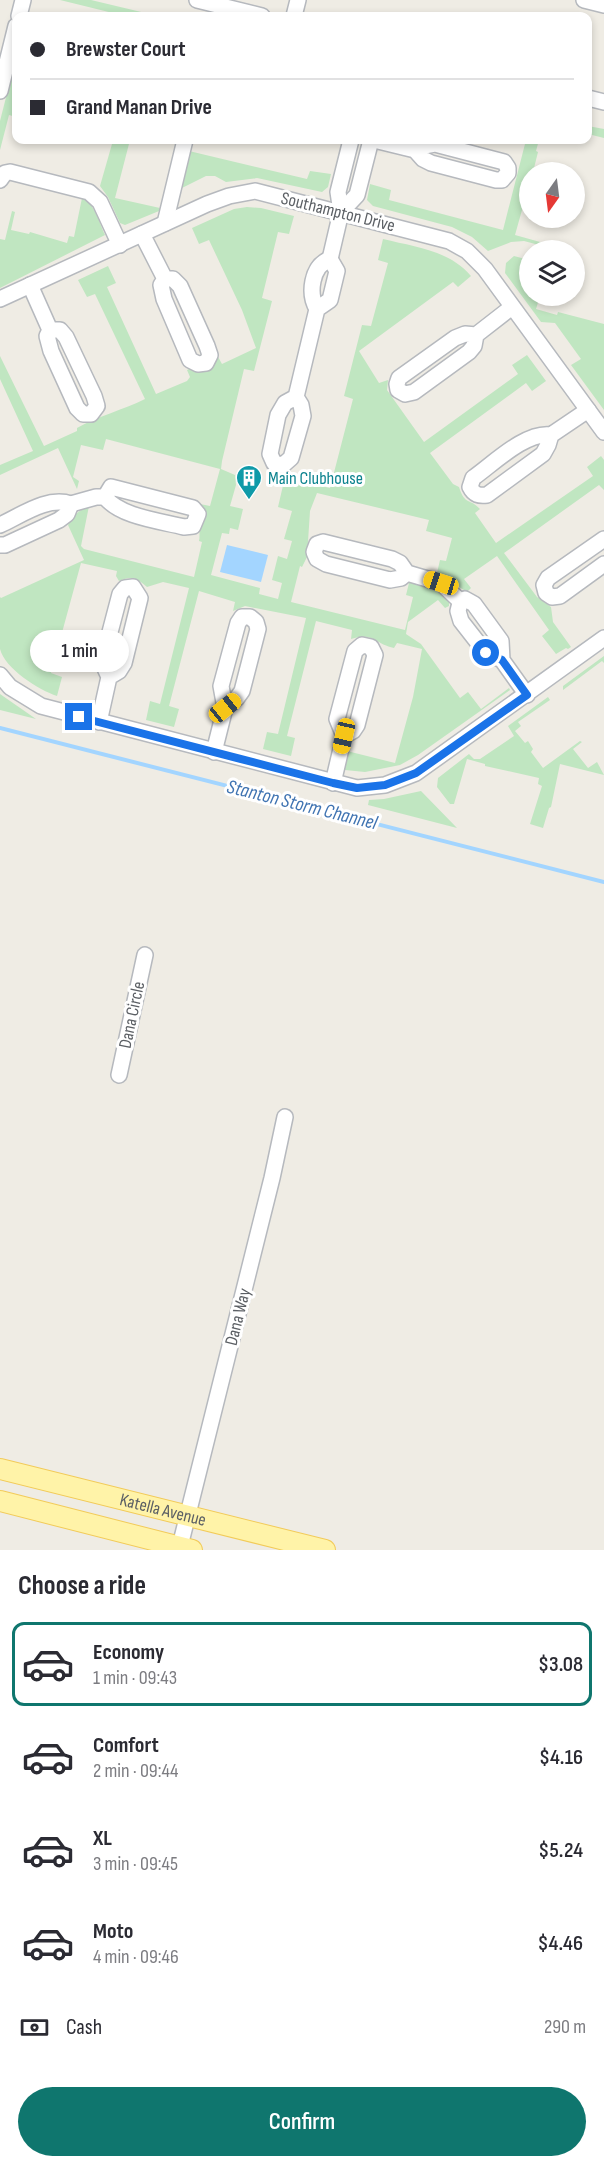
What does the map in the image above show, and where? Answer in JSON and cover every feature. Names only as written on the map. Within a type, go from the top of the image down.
[{"type":"main road","name":"Katella Avenue","points":[[0,1469],[325,1550]]},
{"type":"main road","name":"Katella Avenue","points":[[0,1501],[183,1549]]},
{"type":"street","points":[[197,0],[246,12]]},
{"type":"street","points":[[584,0],[604,5]]},
{"type":"street","points":[[0,91],[12,50]]},
{"type":"street","points":[[165,223],[184,144]]},
{"type":"street","points":[[296,397],[317,309],[330,300],[337,271],[330,259],[341,212],[338,192],[350,144]]},
{"type":"street","points":[[341,212],[357,195],[371,144]]},
{"type":"street","points":[[389,144],[415,150],[423,159],[431,163],[496,180],[501,180],[508,173],[504,162],[435,144],[415,150]]},
{"type":"street","points":[[0,180],[5,173],[10,172],[89,192],[100,202],[120,245]]},
{"type":"street","name":"Southampton Drive","points":[[0,299],[218,200],[255,191],[450,241],[467,251],[485,269],[604,432]]},
{"type":"street","points":[[142,234],[165,279]]},
{"type":"street","points":[[165,279],[173,279],[180,286],[207,346],[210,355],[206,363],[198,364],[190,360],[165,299],[161,285],[165,279]]},
{"type":"street","points":[[30,285],[50,330]]},
{"type":"street","points":[[476,335],[474,346],[469,352],[414,392],[405,394],[398,390],[399,378],[455,338],[465,334],[476,335],[513,307]]},
{"type":"street","points":[[50,330],[60,330],[66,337],[94,396],[97,406],[91,414],[83,414],[77,408],[51,351],[47,336],[50,330]]},
{"type":"street","points":[[551,435],[542,433],[529,437],[473,478],[470,487],[472,492],[479,496],[487,495],[543,454],[551,435],[588,410]]},
{"type":"street","points":[[0,525],[46,504],[60,500],[71,504],[96,496],[105,497],[111,505],[121,510],[184,527],[193,526],[197,520],[198,514],[193,508],[111,487],[105,497]]},
{"type":"street","points":[[0,545],[5,545],[59,520],[67,514],[71,504]]},
{"type":"street","points":[[604,539],[548,578],[544,585],[546,593],[552,597],[560,596],[604,564]]},
{"type":"street","points":[[406,573],[401,578],[390,580],[326,564],[316,560],[314,552],[317,544],[323,542],[392,559],[400,563],[406,573],[441,583],[461,602],[465,599],[474,604],[501,641],[502,660],[527,695]]},
{"type":"street","points":[[99,722],[109,677],[104,666],[104,655],[120,594],[125,588],[133,587],[140,598],[124,663],[109,677]]},
{"type":"street","points":[[214,752],[225,708],[221,686],[242,617],[250,617],[256,622],[258,629],[244,681],[237,698],[225,708]]},
{"type":"street","points":[[0,675],[10,687],[41,706],[357,788],[385,785],[416,773],[604,639]]},
{"type":"street","points":[[333,783],[344,736],[338,719],[355,651],[362,645],[370,647],[375,655],[357,725],[344,736]]},
{"type":"street","name":"Dana Circle","points":[[119,1075],[145,955]]},
{"type":"street","name":"Dana Way","points":[[183,1549],[188,1516],[285,1118]]},
{"type":"green space","points":[[60,0],[91,0],[141,12],[109,12]]},
{"type":"green space","points":[[12,74],[12,116],[9,115],[0,150],[0,121]]},
{"type":"green space","points":[[592,127],[604,129],[604,138],[592,135]]},
{"type":"green space","points":[[112,144],[129,144],[115,198],[160,208],[159,211],[125,225],[120,223],[108,197],[100,186]]},
{"type":"green space","points":[[525,144],[538,144],[536,151],[538,152],[536,162],[520,162]]},
{"type":"green space","points":[[189,151],[307,179],[310,171],[331,174],[328,187],[322,192],[257,178],[226,182],[215,176],[206,176],[180,189]]},
{"type":"green space","points":[[519,167],[519,221],[515,235],[533,240],[519,240],[488,251],[472,237],[452,227],[373,206],[367,200],[370,184],[391,190],[389,200],[503,230]]},
{"type":"green space","points":[[82,198],[90,204],[105,235],[0,288],[0,239],[5,240],[12,211],[15,212],[11,230],[29,234],[30,232],[67,243],[69,236],[74,237]]},
{"type":"green space","points":[[247,207],[294,216],[289,234],[278,232],[262,298],[272,301],[254,371],[244,369],[222,461],[221,469],[235,475],[236,485],[230,506],[243,509],[238,530],[230,528],[229,534],[222,533],[211,575],[260,588],[259,594],[278,599],[282,583],[272,580],[278,556],[287,559],[292,541],[284,539],[292,511],[278,507],[285,477],[330,488],[353,399],[344,396],[362,325],[371,326],[388,263],[378,260],[383,239],[442,255],[462,267],[471,276],[458,287],[453,282],[359,351],[379,383],[388,380],[387,390],[424,442],[518,374],[512,365],[527,355],[546,381],[532,391],[526,383],[430,453],[453,484],[459,487],[463,497],[480,509],[475,513],[496,543],[593,476],[587,467],[601,456],[604,460],[604,490],[599,485],[504,553],[537,597],[551,607],[553,622],[571,647],[556,654],[542,636],[549,630],[497,556],[464,579],[471,588],[467,592],[437,573],[440,560],[446,561],[452,538],[426,531],[429,520],[317,493],[310,511],[307,557],[302,567],[300,566],[291,602],[405,630],[413,597],[406,595],[409,583],[426,586],[449,601],[449,606],[445,608],[438,600],[408,622],[406,634],[421,644],[460,698],[468,692],[481,709],[509,688],[510,690],[418,755],[400,765],[365,772],[345,770],[344,766],[347,751],[395,763],[413,697],[422,649],[397,643],[394,648],[369,637],[351,639],[352,630],[316,621],[287,736],[295,738],[291,756],[263,749],[267,732],[278,734],[306,618],[245,606],[233,611],[235,602],[199,591],[169,706],[179,709],[174,727],[146,720],[150,701],[160,704],[189,588],[163,582],[147,587],[131,578],[119,581],[116,576],[117,571],[81,563],[51,673],[62,677],[57,696],[32,684],[15,671],[3,657],[0,649],[0,597],[84,560],[68,525],[82,509],[89,506],[81,546],[84,549],[194,577],[202,542],[199,541],[204,512],[200,504],[210,506],[220,469],[106,439],[103,450],[81,445],[73,477],[79,481],[77,489],[58,448],[0,475],[0,465],[33,451],[0,379],[0,356],[44,446],[77,431],[77,428],[85,424],[145,399],[95,294],[87,297],[78,280],[108,266],[116,283],[107,287],[156,394],[187,381],[190,377],[187,370],[217,355],[222,364],[256,348],[242,310],[209,240],[199,244],[192,228],[234,209]]},
{"type":"green space","points":[[514,256],[519,257],[519,292],[505,273],[506,263]]},
{"type":"green space","points":[[529,306],[537,306],[536,309],[557,315],[558,312],[604,324],[604,410],[571,365],[581,359],[555,323],[541,322]]},
{"type":"green space","points":[[604,656],[604,663],[602,661],[563,690],[563,686]]},
{"type":"green space","points":[[0,694],[36,719],[0,710]]},
{"type":"green space","points":[[548,697],[550,700],[518,722],[521,726],[515,731],[525,743],[528,741],[533,749],[531,752],[543,768],[580,741],[582,742],[573,749],[588,768],[597,762],[604,775],[560,764],[551,807],[543,828],[530,824],[542,786],[538,784],[539,778],[485,766],[485,764],[467,759],[454,804],[450,804],[437,787],[438,778],[469,754],[474,759],[480,759],[514,736],[508,726]]},
{"type":"green space","points":[[421,791],[457,828],[368,805],[369,800]]},
{"type":"water","points":[[227,545],[268,555],[261,582],[220,572]]},
{"type":"waterway","name":"Stanton Storm Channel","points":[[0,728],[604,882]]},
{"type":"place","name":"Main Clubhouse","points":[[249,501]]},
{"type":"route","points":[[79,717],[333,783],[357,788],[385,785],[416,773],[527,695],[502,660],[486,653]]}]
